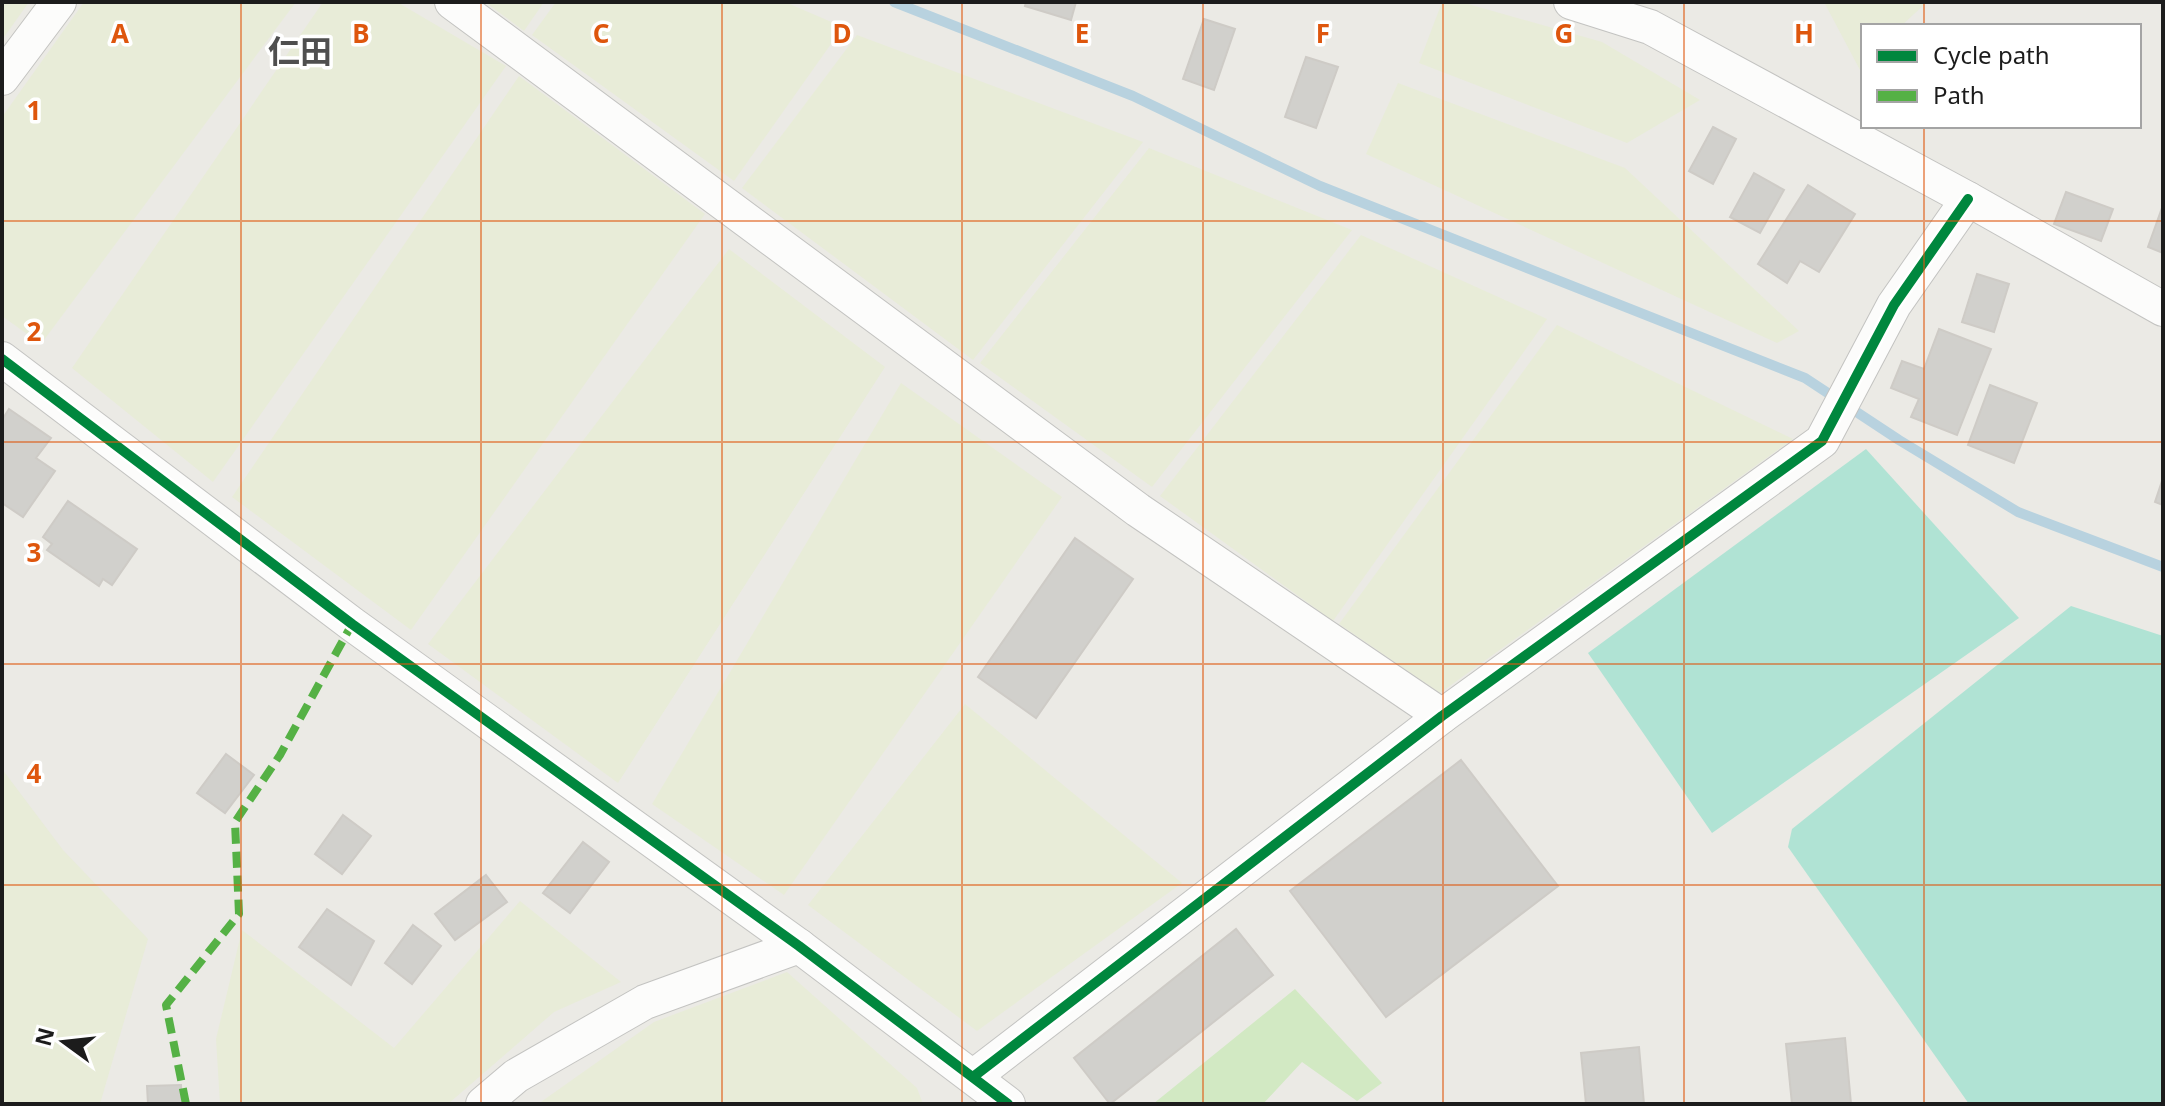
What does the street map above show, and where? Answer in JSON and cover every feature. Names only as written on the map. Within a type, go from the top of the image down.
[{"type":"street","points":[[2,78],[59,2]]},
{"type":"street","points":[[452,2],[1138,510],[1442,716]]},
{"type":"street","points":[[1571,2],[1646,15],[2163,309]]},
{"type":"street","points":[[973,1077],[1442,716],[1822,441],[1894,305],[1968,199]]},
{"type":"street","points":[[2,359],[352,624],[799,946],[1008,1104]]},
{"type":"street","points":[[483,1104],[516,1076],[645,1002],[799,946]]},
{"type":"green space","points":[[2,2],[29,2],[2,40]]},
{"type":"green space","points":[[84,2],[296,2],[41,344],[2,316],[2,117]]},
{"type":"green space","points":[[323,2],[397,2],[506,66],[213,482],[72,368]]},
{"type":"green space","points":[[485,2],[544,2],[524,31]]},
{"type":"green space","points":[[556,2],[785,2],[843,27],[734,181],[532,35]]},
{"type":"green space","points":[[1442,2],[1461,2],[1602,42],[1700,100],[1627,143],[1419,63]]},
{"type":"green space","points":[[1824,2],[1927,2],[1903,24],[1861,24],[1860,70]]},
{"type":"green space","points":[[857,35],[1143,142],[973,360],[742,188]]},
{"type":"green space","points":[[519,76],[705,214],[411,630],[232,497]]},
{"type":"green space","points":[[1398,83],[1625,168],[1799,331],[1777,343],[1366,154]]},
{"type":"green space","points":[[1149,148],[1352,230],[1152,487],[980,363]]},
{"type":"green space","points":[[1361,235],[1547,319],[1333,621],[1160,496]]},
{"type":"green space","points":[[729,249],[885,367],[618,783],[428,644]]},
{"type":"green space","points":[[1557,325],[1793,439],[1440,693],[1339,624]]},
{"type":"green space","points":[[901,383],[1062,497],[784,895],[652,804]]},
{"type":"green space","points":[[1866,449],[2019,618],[1712,833],[1588,653]]},
{"type":"green space","points":[[2071,606],[2163,636],[2163,1104],[1969,1104],[1788,847],[1792,829]]},
{"type":"green space","points":[[965,704],[1182,883],[977,1031],[808,905]]},
{"type":"green space","points":[[2,769],[63,850],[148,939],[100,1104],[2,1104]]},
{"type":"green space","points":[[520,901],[621,982],[554,1012],[448,1104],[220,1104],[216,1039],[242,930],[394,1048]]},
{"type":"green space","points":[[787,972],[917,1088],[923,1104],[538,1104],[654,1022]]},
{"type":"green space","points":[[1295,989],[1382,1083],[1357,1101],[1302,1062],[1263,1104],[1153,1104]]},
{"type":"building","points":[[1026,2],[1076,2],[1071,20],[1025,6]]},
{"type":"building","points":[[1204,19],[1235,29],[1214,90],[1183,79]]},
{"type":"building","points":[[1306,57],[1338,67],[1316,128],[1285,117]]},
{"type":"building","points":[[1713,127],[1736,139],[1713,184],[1689,171]]},
{"type":"building","points":[[1754,173],[1784,190],[1760,233],[1730,217]]},
{"type":"building","points":[[1808,185],[1855,214],[1819,272],[1800,261],[1787,283],[1758,264]]},
{"type":"building","points":[[2066,192],[2113,209],[2101,241],[2054,224]]},
{"type":"building","points":[[2163,205],[2163,253],[2148,247]]},
{"type":"building","points":[[1977,274],[2009,284],[1994,332],[1962,322]]},
{"type":"building","points":[[1939,329],[1991,349],[1957,435],[1911,417],[1919,399],[1891,388],[1902,361],[1924,369]]},
{"type":"building","points":[[1990,385],[2037,403],[2014,463],[1968,445]]},
{"type":"building","points":[[9,409],[51,438],[36,458],[55,471],[23,517],[2,503],[2,420]]},
{"type":"building","points":[[2163,478],[2163,505],[2155,502]]},
{"type":"building","points":[[68,501],[137,549],[112,585],[103,579],[99,586],[47,550],[52,544],[43,537]]},
{"type":"building","points":[[1075,538],[1133,579],[1036,718],[978,677]]},
{"type":"building","points":[[226,754],[254,775],[225,813],[197,793]]},
{"type":"building","points":[[1461,760],[1558,886],[1386,1017],[1290,891]]},
{"type":"building","points":[[343,815],[371,836],[342,874],[315,854]]},
{"type":"building","points":[[583,842],[609,862],[570,913],[543,893]]},
{"type":"building","points":[[486,875],[507,902],[455,940],[435,914]]},
{"type":"building","points":[[327,909],[374,941],[351,985],[299,947]]},
{"type":"building","points":[[413,925],[441,946],[412,984],[385,963]]},
{"type":"building","points":[[1236,929],[1273,975],[1110,1104],[1074,1058]]},
{"type":"building","points":[[1845,1038],[1851,1104],[1792,1104],[1786,1044]]},
{"type":"building","points":[[1639,1047],[1644,1104],[1586,1104],[1581,1053]]},
{"type":"building","points":[[181,1085],[182,1104],[148,1104],[147,1086]]},
{"type":"waterway","points":[[894,2],[1133,96],[1320,186],[1805,378],[1899,440],[2018,512],[2163,567]]},
{"type":"marked path","points":[[186,1104],[166,1005],[239,914],[235,822],[280,755],[352,624]]},
{"type":"cycle path","points":[[973,1077],[1442,716],[1822,441],[1894,305],[1968,199]]},
{"type":"cycle path","points":[[2,359],[352,624],[799,946],[1008,1104]]},
{"type":"district","name":"仁田","points":[[300,50]]}]
